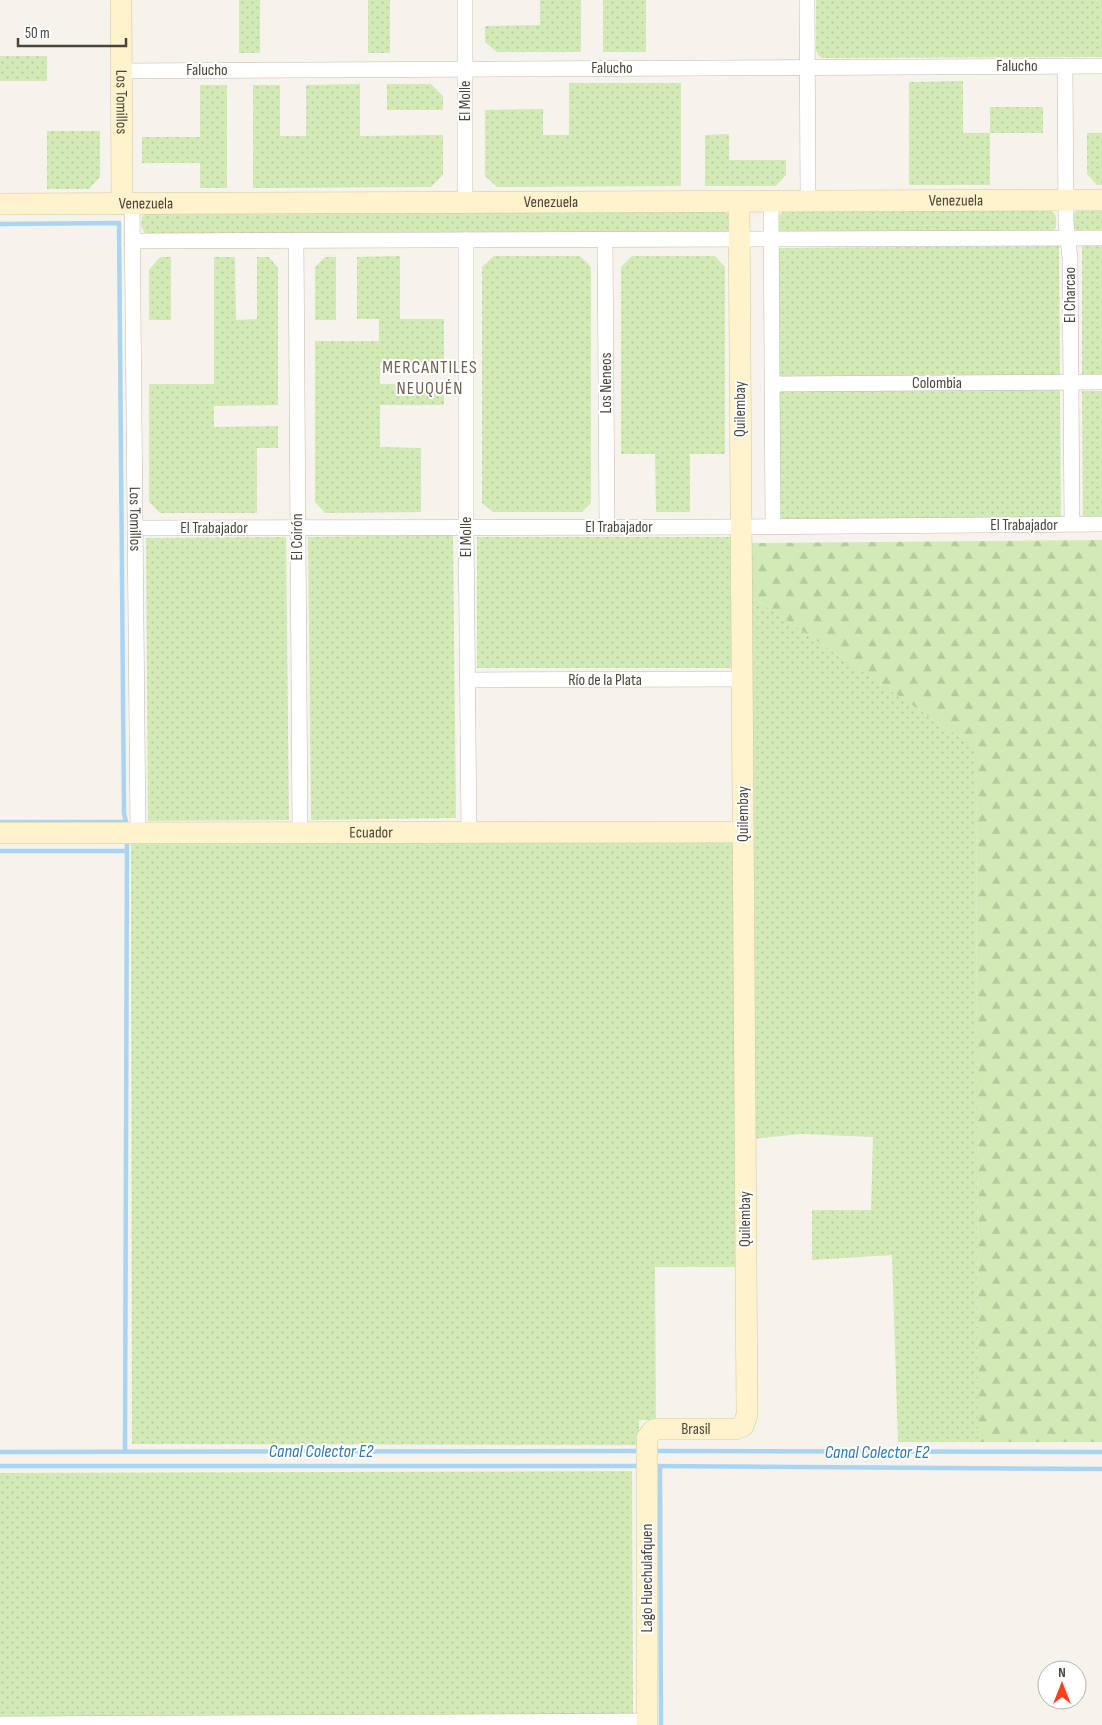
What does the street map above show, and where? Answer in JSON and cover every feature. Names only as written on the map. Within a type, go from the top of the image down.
[{"type":"street","name":"Los Tomillos","points":[[121,0],[127,204],[132,241],[138,833]]},
{"type":"street","name":"El Molle","points":[[465,0],[466,203]]},
{"type":"street","points":[[807,0],[808,202]]},
{"type":"street","name":"El Charcao","points":[[1065,66],[1066,222],[1070,258],[1072,524]]},
{"type":"street","name":"Falucho","points":[[122,71],[1102,66]]},
{"type":"street","name":"Venezuela","points":[[0,204],[1102,200]]},
{"type":"street","name":"Quilembay","points":[[739,202],[747,1415],[743,1426]]},
{"type":"street","name":"Quilembay","points":[[771,202],[773,527]]},
{"type":"street","points":[[132,241],[1102,238]]},
{"type":"street","name":"El Molle","points":[[466,240],[469,833]]},
{"type":"street","name":"Los Neneos","points":[[605,240],[607,527]]},
{"type":"street","name":"El Coirón","points":[[296,241],[300,833]]},
{"type":"street","name":"Colombia","points":[[772,384],[1102,382]]},
{"type":"street","name":"El Trabajador","points":[[135,528],[773,527],[1102,524]]},
{"type":"street","name":"Río de la Plata","points":[[467,680],[742,680]]},
{"type":"street","name":"Ecuador","points":[[0,833],[743,832]]},
{"type":"street","name":"Brasil","points":[[650,1432],[659,1429],[732,1429],[743,1426]]},
{"type":"street","name":"Lago Huechulafquen","points":[[647,1723],[647,1441],[650,1432]]},
{"type":"street","points":[[0,1724],[647,1723]]},
{"type":"green space","points":[[239,0],[260,0],[260,53],[239,53]]},
{"type":"green space","points":[[368,0],[390,0],[390,53],[368,53]]},
{"type":"green space","points":[[540,0],[581,0],[581,52],[497,52],[485,42],[485,26],[540,25]]},
{"type":"green space","points":[[603,0],[646,0],[646,52],[603,52]]},
{"type":"green space","points":[[816,0],[1102,0],[1102,57],[822,58],[816,50]]},
{"type":"green space","points":[[0,56],[47,56],[47,81],[0,81]]},
{"type":"green space","points":[[963,81],[963,133],[990,133],[990,185],[909,185],[909,82]]},
{"type":"green space","points":[[569,83],[681,83],[681,186],[497,187],[485,176],[485,110],[543,109],[543,135],[569,135]]},
{"type":"green space","points":[[360,84],[360,136],[443,135],[443,175],[431,187],[253,188],[253,85],[280,85],[280,136],[306,136],[306,85]]},
{"type":"green space","points":[[387,84],[431,84],[443,96],[443,110],[387,110]]},
{"type":"green space","points":[[200,85],[227,85],[227,188],[200,188],[200,163],[142,163],[142,137],[200,137]]},
{"type":"green space","points":[[990,107],[1043,107],[1043,133],[990,133]]},
{"type":"green space","points":[[47,131],[100,131],[100,177],[89,189],[47,189]]},
{"type":"green space","points":[[1087,133],[1102,133],[1102,185],[1097,185],[1087,174]]},
{"type":"green space","points":[[729,134],[729,160],[786,160],[786,175],[776,186],[705,186],[705,135]]},
{"type":"green space","points":[[1050,210],[1056,216],[1056,228],[1053,231],[779,232],[778,230],[778,216],[783,212]]},
{"type":"green space","points":[[1079,210],[1102,210],[1102,232],[1077,231],[1073,225],[1073,218],[1074,213]]},
{"type":"green space","points":[[723,212],[729,214],[730,232],[145,234],[141,226],[142,216],[148,213]]},
{"type":"green space","points":[[1059,246],[1060,375],[779,377],[778,248]]},
{"type":"green space","points":[[1082,246],[1102,246],[1102,375],[1082,376]]},
{"type":"green space","points":[[400,256],[400,319],[444,319],[444,362],[380,363],[380,384],[444,384],[444,405],[380,405],[380,447],[421,448],[421,512],[325,513],[315,502],[315,341],[379,341],[379,319],[357,319],[357,257]]},
{"type":"green space","points":[[494,256],[580,256],[591,267],[591,503],[582,512],[493,512],[482,503],[482,267]]},
{"type":"green space","points":[[632,256],[715,256],[725,267],[725,454],[690,454],[690,512],[656,512],[655,454],[621,454],[621,267]]},
{"type":"green space","points":[[160,257],[171,257],[171,320],[149,320],[149,270]]},
{"type":"green space","points":[[214,257],[235,257],[236,320],[257,319],[257,257],[269,257],[278,268],[278,405],[214,406],[214,427],[278,426],[278,448],[257,448],[257,513],[160,513],[149,502],[149,384],[214,384]]},
{"type":"green space","points":[[325,257],[336,257],[336,320],[315,320],[315,267]]},
{"type":"green space","points":[[1060,389],[1061,518],[780,520],[779,391]]},
{"type":"green space","points":[[1082,391],[1102,391],[1102,520],[1083,520]]},
{"type":"green space","points":[[453,535],[456,818],[311,820],[308,537]]},
{"type":"green space","points":[[286,537],[289,820],[148,821],[146,538]]},
{"type":"green space","points":[[477,537],[733,537],[733,668],[477,668]]},
{"type":"green space","points":[[1102,540],[1102,1442],[978,1442],[976,748],[752,597],[751,543]]},
{"type":"green space","points":[[752,597],[976,748],[978,1442],[898,1442],[892,1255],[812,1260],[812,1210],[871,1210],[873,1137],[801,1134],[753,1139]]},
{"type":"green space","points":[[733,842],[738,1267],[655,1267],[656,1420],[639,1420],[639,1445],[132,1444],[131,843]]},
{"type":"green space","points":[[632,1471],[633,1715],[0,1717],[0,1473]]},
{"type":"waterway","points":[[0,224],[119,223],[124,813],[127,827]]},
{"type":"waterway","points":[[0,822],[126,822]]},
{"type":"waterway","points":[[125,1451],[127,839]]},
{"type":"waterway","points":[[0,851],[127,851]]},
{"type":"waterway","name":"Canal Colector E2","points":[[0,1452],[641,1451]]},
{"type":"waterway","name":"Canal Colector E2","points":[[653,1451],[1102,1452]]},
{"type":"waterway","points":[[0,1466],[641,1466]]},
{"type":"waterway","points":[[652,1466],[1102,1469]]},
{"type":"waterway","points":[[660,1466],[661,1725]]},
{"type":"district","name":"MERCANTILES NEUQUÉN","points":[[430,377]]}]
